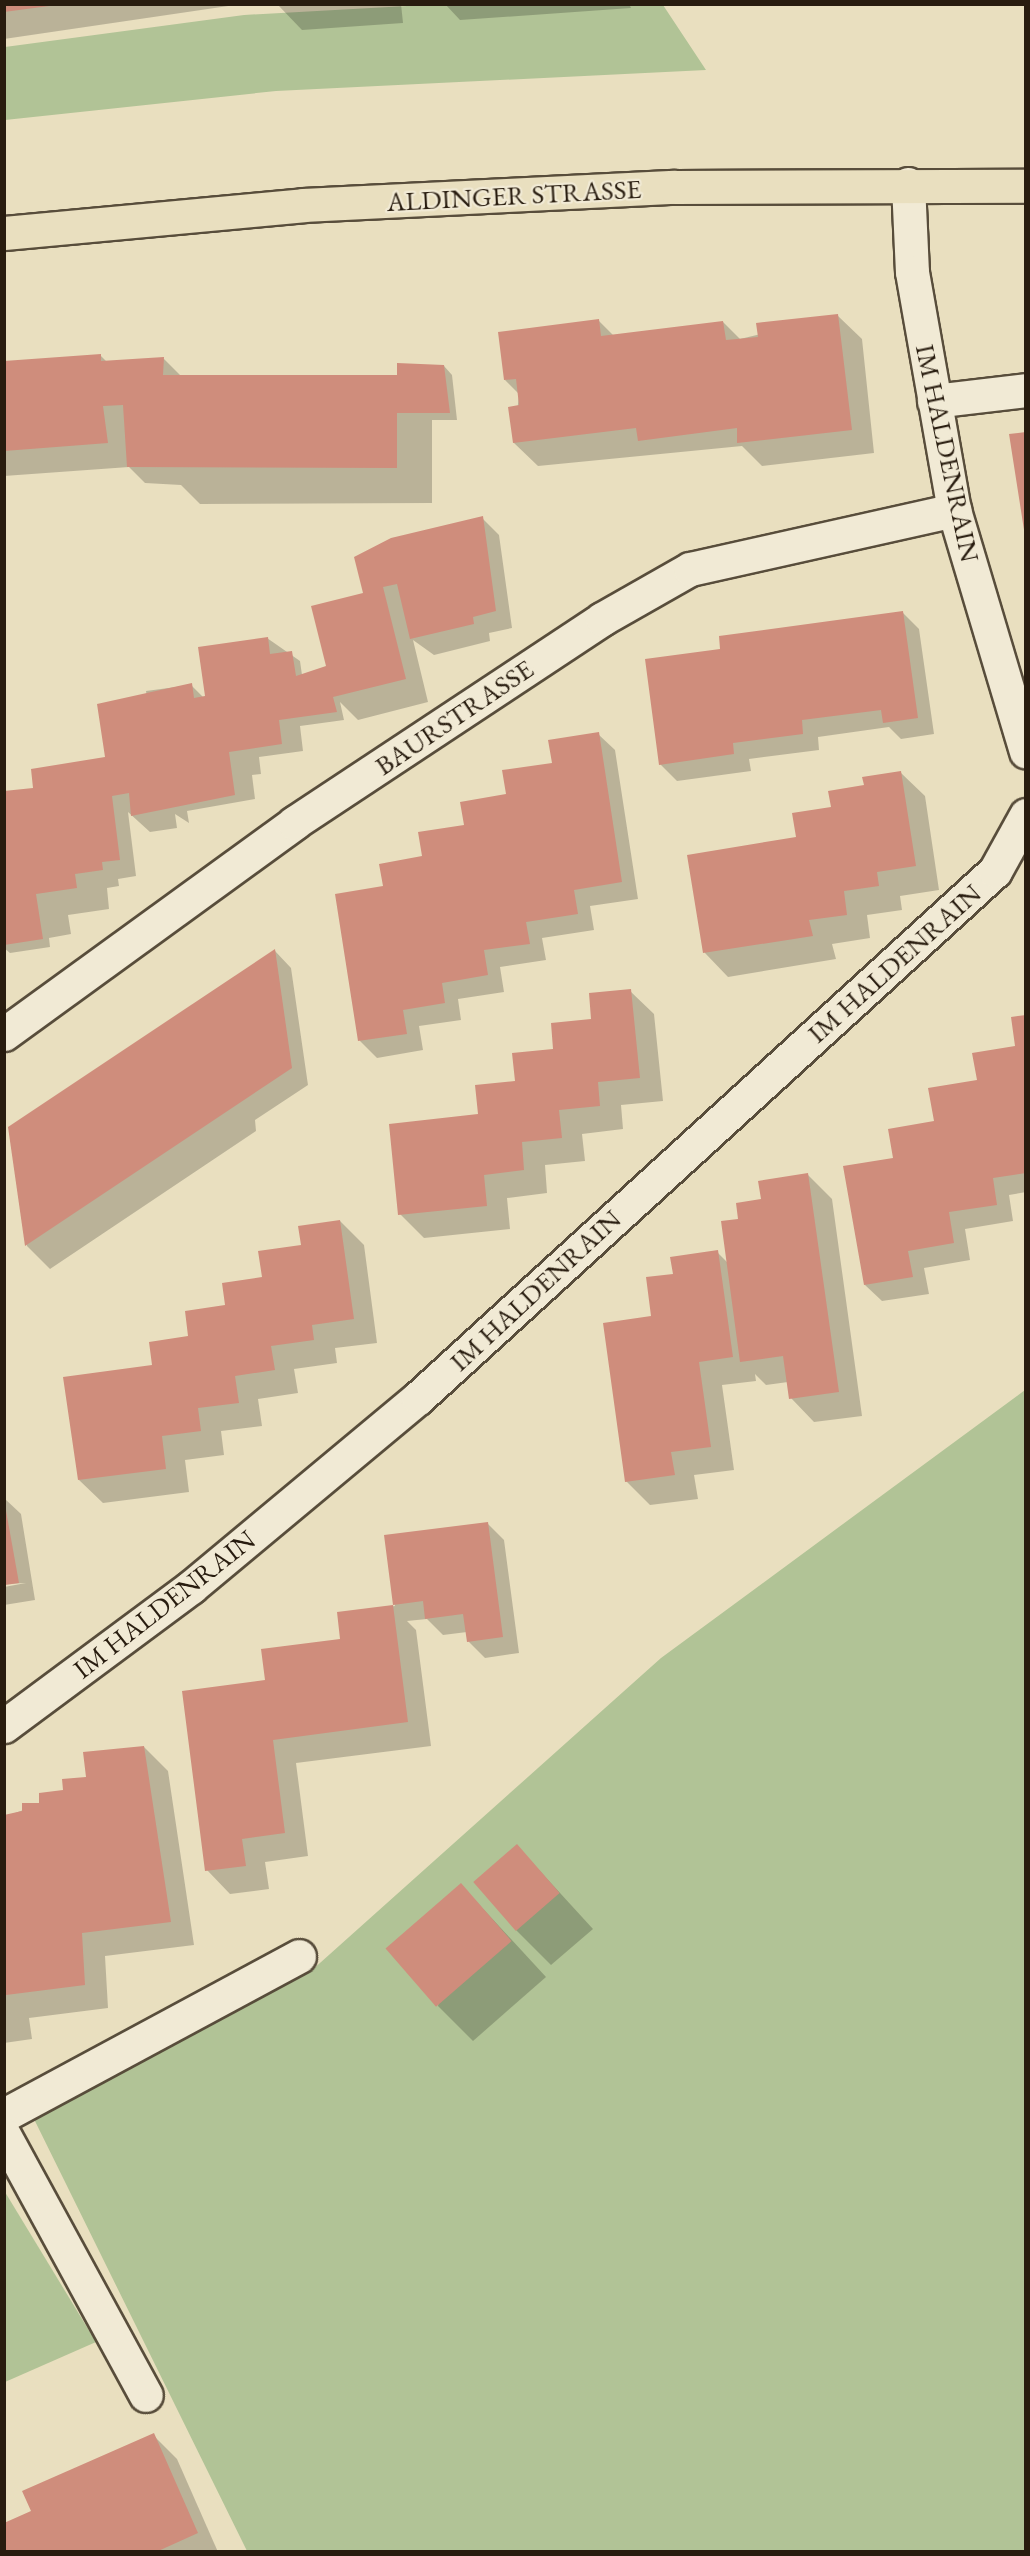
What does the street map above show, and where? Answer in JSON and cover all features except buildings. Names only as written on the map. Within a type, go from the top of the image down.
[{"type":"main road","name":"ALDINGER STRASSE","points":[[4,233],[303,205],[675,187],[908,184],[1026,186]]},
{"type":"street","name":"IM HALDENRAIN","points":[[908,184],[912,272],[954,510],[1026,751]]},
{"type":"street","points":[[934,401],[1026,390]]},
{"type":"street","name":"BAURSTRASSE","points":[[4,1034],[294,823],[602,619],[690,569],[954,510]]},
{"type":"street","name":"IM HALDENRAIN","points":[[4,1726],[191,1587],[418,1398],[995,871],[1026,815]]},
{"type":"street","points":[[4,2115],[299,1956]]},
{"type":"street","points":[[4,2135],[146,2395]]},
{"type":"green space","points":[[443,4],[663,5],[706,70],[276,91],[5,120],[5,47],[244,15]]},
{"type":"green space","points":[[1025,1390],[1025,2551],[247,2551],[32,2115],[311,1971],[661,1658]]},
{"type":"green space","points":[[5,2192],[96,2342],[4,2382]]}]
